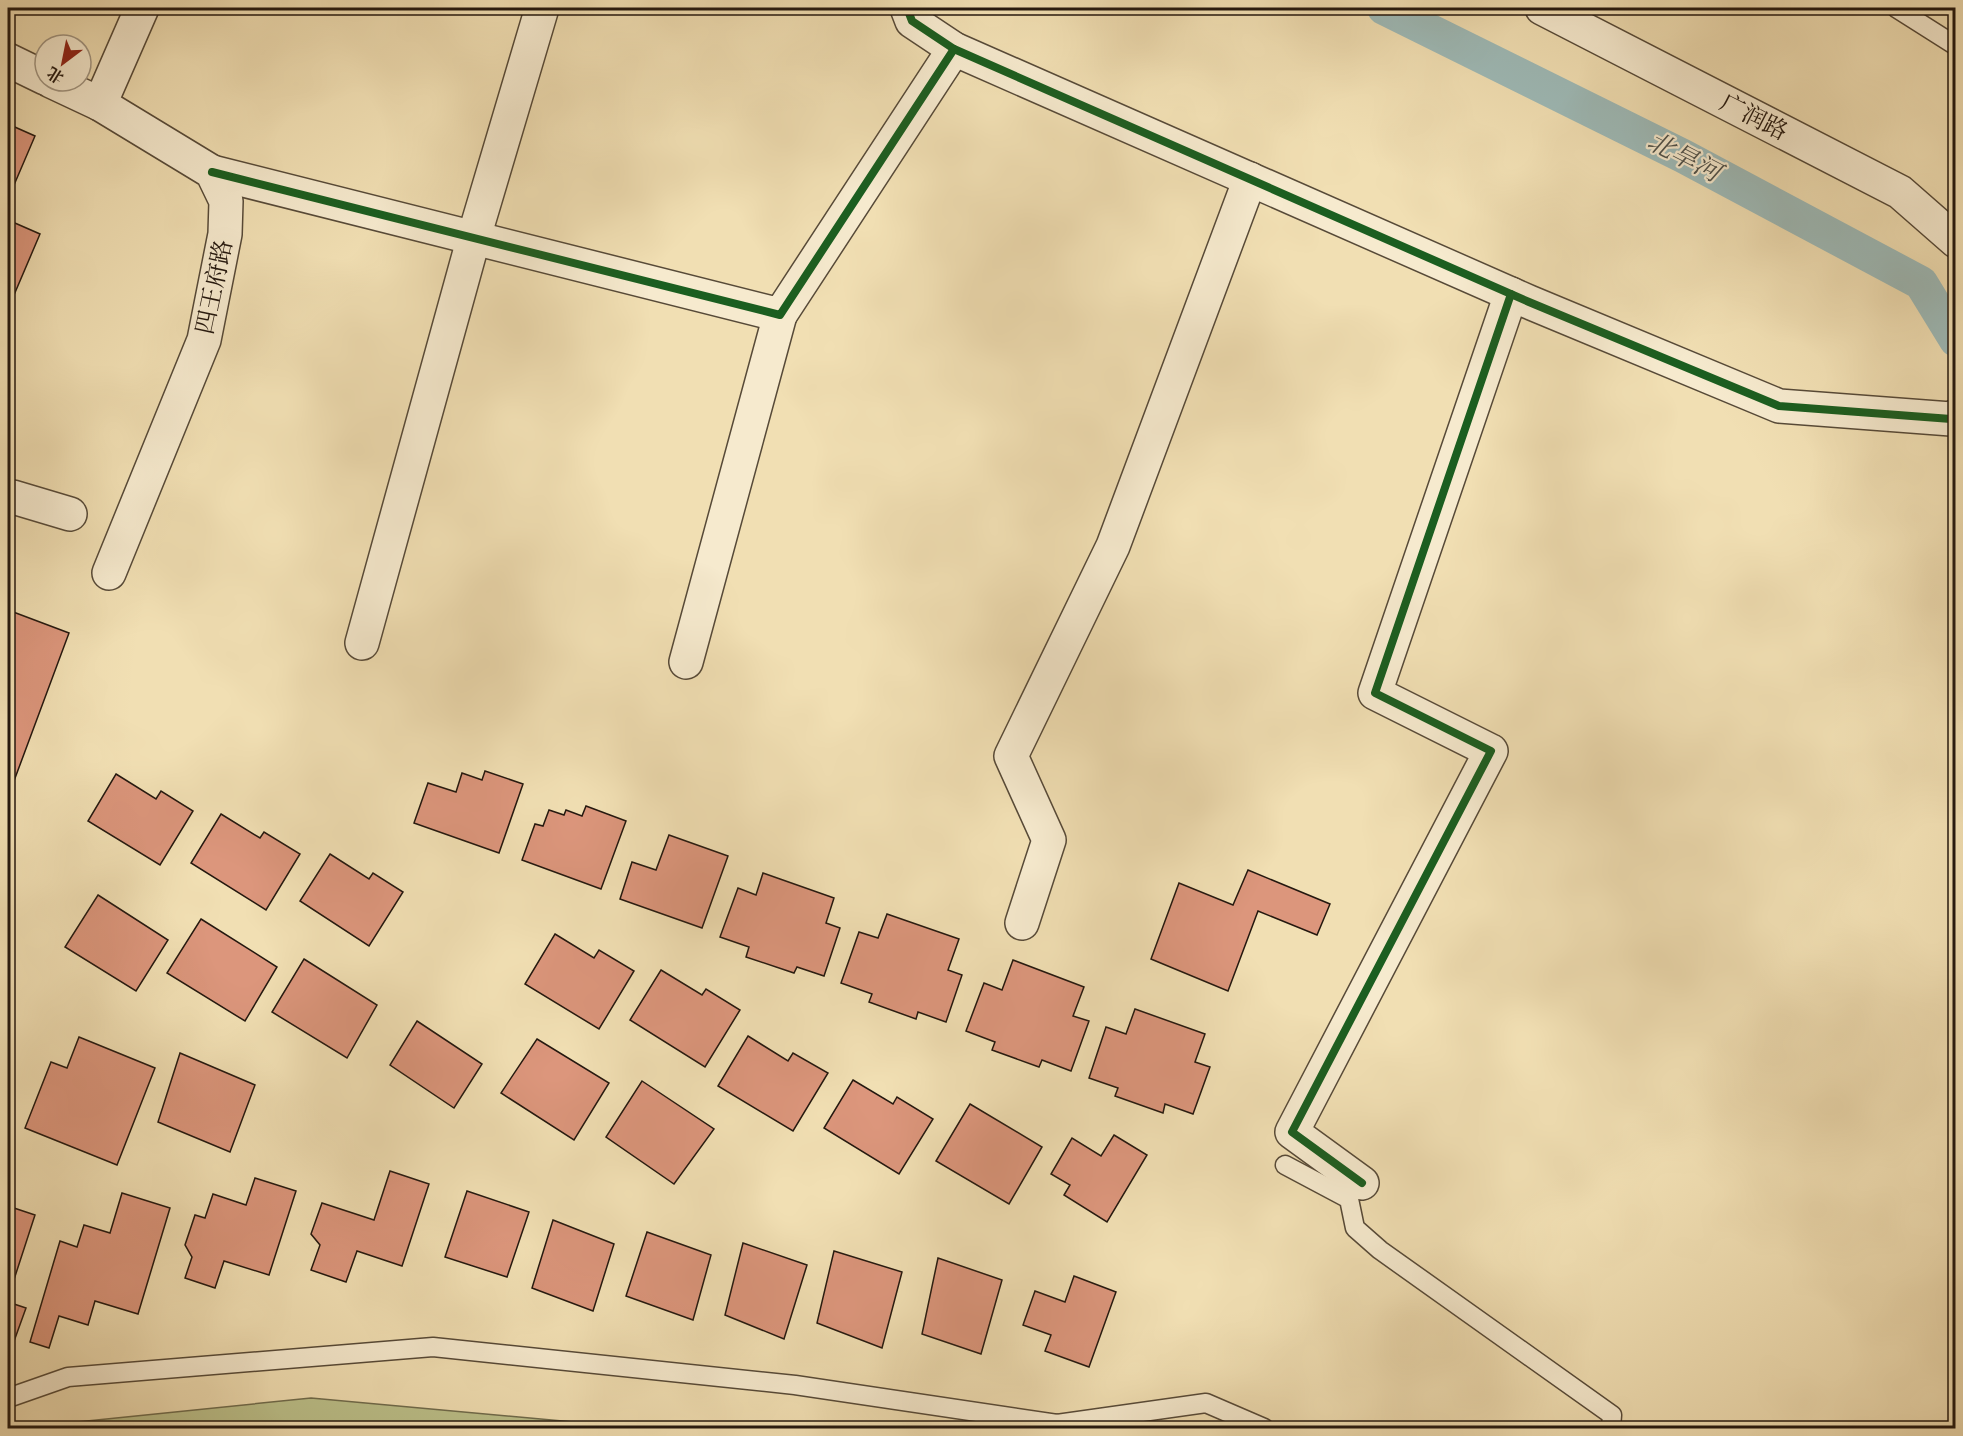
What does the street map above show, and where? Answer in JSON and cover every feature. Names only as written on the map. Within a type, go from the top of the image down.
[{"type":"street","points":[[100,104],[142,8]]},
{"type":"street","points":[[362,643],[474,237],[542,8]]},
{"type":"street","points":[[907,8],[912,21],[954,49],[1511,294],[1779,406],[1954,422]]},
{"type":"street","name":"广润路","points":[[1542,8],[1900,192],[1956,241]]},
{"type":"street","points":[[686,662],[780,315],[954,49]]},
{"type":"street","points":[[8,60],[33,72]]},
{"type":"street","points":[[77,93],[100,104],[212,172],[780,315]]},
{"type":"street","name":"四王府路","points":[[109,573],[204,340],[225,234],[226,201],[212,172]]},
{"type":"street","points":[[1022,924],[1048,840],[1011,756],[1113,546],[1250,179]]},
{"type":"street","points":[[1362,1183],[1292,1132],[1491,752],[1375,693],[1511,294]]},
{"type":"street","points":[[8,498],[13,497],[70,514]]},
{"type":"lane","points":[[1896,8],[1956,46]]},
{"type":"lane","points":[[1285,1165],[1348,1199],[1355,1228],[1380,1250],[1612,1415],[1611,1428]]},
{"type":"lane","points":[[8,1398],[68,1377],[432,1347],[795,1385],[1058,1424],[1206,1403],[1264,1428]]},
{"type":"green space","points":[[311,1398],[639,1428],[60,1428],[77,1422]]},
{"type":"building","points":[[8,124],[35,136],[14,185],[8,182]]},
{"type":"building","points":[[8,220],[40,234],[8,309]]},
{"type":"building","points":[[8,610],[69,633],[8,797]]},
{"type":"building","points":[[485,771],[523,784],[499,853],[414,823],[428,783],[456,792],[462,773],[482,780]]},
{"type":"building","points":[[116,774],[156,799],[161,791],[193,811],[160,865],[88,821]]},
{"type":"building","points":[[586,806],[626,821],[601,889],[522,860],[535,824],[543,826],[549,810],[564,815],[566,810],[582,816]]},
{"type":"building","points":[[221,814],[260,838],[264,832],[300,854],[266,910],[191,863]]},
{"type":"building","points":[[669,835],[728,856],[702,928],[620,899],[632,862],[656,870]]},
{"type":"building","points":[[330,854],[369,879],[373,873],[403,892],[369,946],[300,901]]},
{"type":"building","points":[[1248,870],[1330,904],[1317,935],[1258,911],[1228,991],[1151,959],[1179,883],[1233,905]]},
{"type":"building","points":[[763,873],[834,898],[826,923],[840,928],[824,976],[797,967],[794,973],[746,957],[749,947],[720,937],[738,888],[756,895]]},
{"type":"building","points":[[98,895],[168,940],[136,991],[65,947]]},
{"type":"building","points":[[887,914],[959,939],[948,970],[962,975],[946,1022],[918,1012],[916,1019],[869,1002],[872,994],[841,983],[859,932],[878,938]]},
{"type":"building","points":[[201,919],[277,967],[245,1021],[167,973]]},
{"type":"building","points":[[555,934],[594,958],[599,950],[634,971],[599,1029],[525,984]]},
{"type":"building","points":[[304,959],[377,1005],[347,1058],[272,1012]]},
{"type":"building","points":[[1013,960],[1084,987],[1073,1016],[1089,1021],[1071,1071],[1042,1060],[1039,1067],[992,1050],[995,1042],[966,1031],[984,983],[1002,990]]},
{"type":"building","points":[[661,970],[702,995],[706,989],[740,1010],[705,1067],[630,1020]]},
{"type":"building","points":[[1135,1009],[1205,1034],[1195,1062],[1210,1067],[1193,1114],[1165,1104],[1163,1113],[1115,1096],[1118,1088],[1089,1078],[1106,1027],[1126,1034]]},
{"type":"building","points":[[417,1021],[482,1064],[454,1108],[390,1065]]},
{"type":"building","points":[[748,1036],[788,1061],[793,1053],[828,1073],[793,1131],[718,1086]]},
{"type":"building","points":[[79,1037],[155,1068],[117,1165],[25,1128],[51,1062],[67,1068]]},
{"type":"building","points":[[537,1039],[609,1083],[574,1140],[501,1093]]},
{"type":"building","points":[[180,1053],[255,1085],[230,1152],[158,1122]]},
{"type":"building","points":[[853,1080],[893,1104],[897,1097],[933,1119],[899,1174],[824,1128]]},
{"type":"building","points":[[642,1081],[714,1129],[674,1184],[606,1137]]},
{"type":"building","points":[[970,1104],[1042,1147],[1009,1204],[936,1161]]},
{"type":"building","points":[[1114,1135],[1147,1155],[1107,1222],[1064,1195],[1070,1185],[1051,1174],[1072,1138],[1101,1156]]},
{"type":"building","points":[[390,1171],[429,1184],[402,1266],[357,1251],[346,1282],[311,1270],[320,1245],[311,1234],[322,1203],[374,1220]]},
{"type":"building","points":[[255,1178],[296,1191],[269,1275],[224,1261],[215,1288],[185,1278],[192,1257],[185,1245],[195,1215],[205,1218],[213,1194],[246,1205]]},
{"type":"building","points":[[467,1191],[529,1212],[507,1277],[445,1257]]},
{"type":"building","points":[[122,1193],[170,1208],[138,1314],[95,1301],[88,1325],[59,1316],[49,1348],[30,1342],[60,1241],[77,1247],[84,1225],[110,1233]]},
{"type":"building","points":[[8,1206],[35,1215],[8,1298]]},
{"type":"building","points":[[553,1220],[614,1244],[593,1311],[532,1288]]},
{"type":"building","points":[[647,1232],[711,1255],[693,1320],[626,1296]]},
{"type":"building","points":[[743,1243],[807,1265],[784,1339],[725,1315]]},
{"type":"building","points":[[834,1251],[902,1272],[882,1348],[817,1323]]},
{"type":"building","points":[[938,1258],[1002,1280],[981,1354],[922,1334]]},
{"type":"building","points":[[1074,1276],[1116,1292],[1089,1367],[1045,1351],[1051,1335],[1023,1325],[1035,1291],[1065,1302]]},
{"type":"building","points":[[8,1302],[26,1308],[13,1344],[8,1342]]},
{"type":"waterway","name":"北旱河","points":[[1384,8],[1683,156],[1921,283],[1956,340]]},
{"type":"cycle path","points":[[907,8],[912,21],[954,49],[1529,302],[1779,406],[1951,419],[1956,416]]},
{"type":"cycle path","points":[[212,172],[780,315],[954,49]]},
{"type":"cycle path","points":[[1362,1183],[1292,1132],[1491,751],[1375,693],[1511,294]]}]
